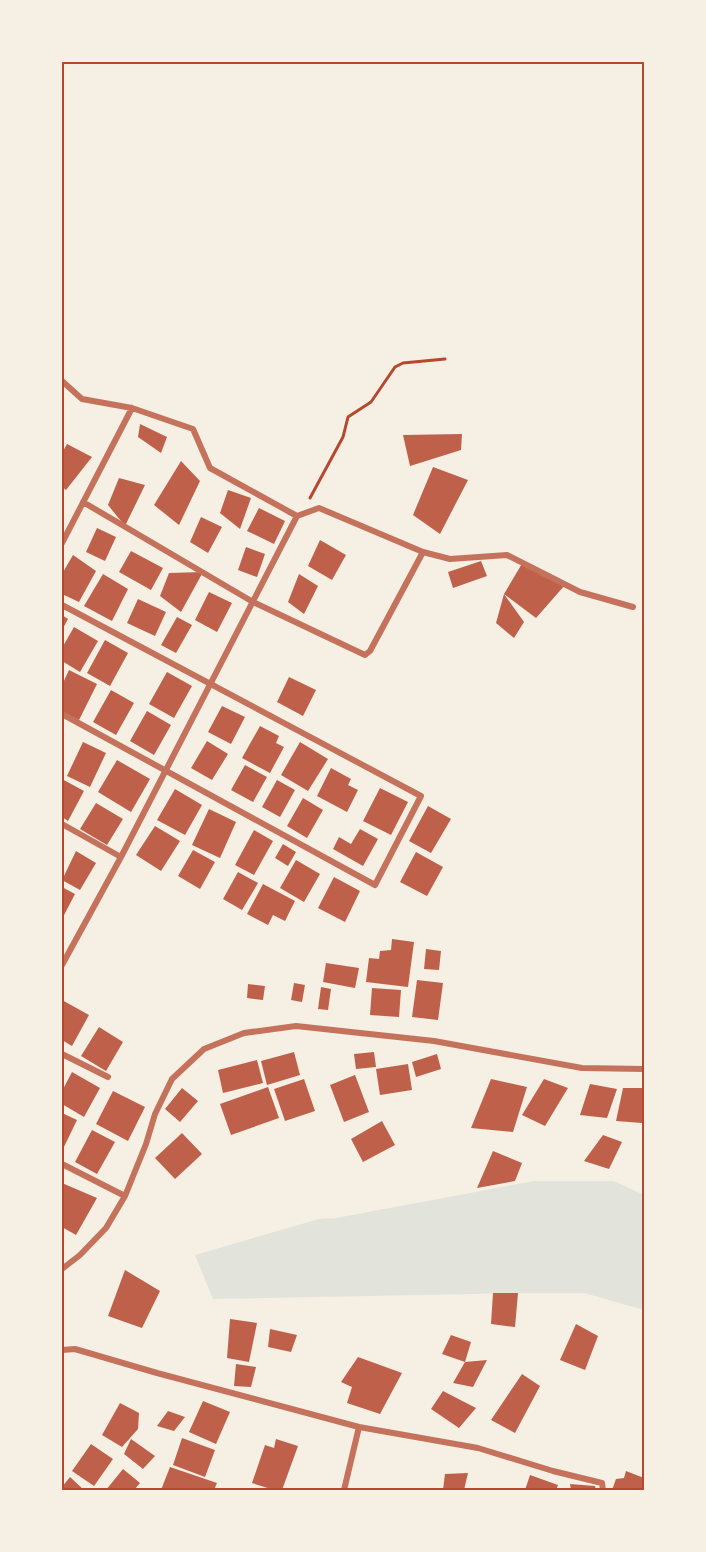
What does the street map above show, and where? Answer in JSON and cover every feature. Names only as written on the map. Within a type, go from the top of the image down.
[{"type":"street","points":[[62,381],[82,399],[132,408],[193,429],[210,468],[297,516]]},
{"type":"street","points":[[62,543],[132,408]]},
{"type":"street","points":[[83,501],[253,602],[365,655],[370,651],[423,552]]},
{"type":"street","points":[[62,965],[121,857],[297,516],[319,508],[423,552],[450,559],[507,555],[580,592],[633,606]]},
{"type":"street","points":[[62,605],[421,796],[375,885],[62,714]]},
{"type":"street","points":[[62,824],[121,857]]},
{"type":"street","points":[[62,1269],[80,1256],[106,1228],[125,1196],[155,1114],[172,1079],[204,1049],[244,1033],[296,1026],[434,1041],[582,1068],[645,1069]]},
{"type":"street","points":[[62,1054],[108,1077]]},
{"type":"street","points":[[62,1164],[125,1196]]},
{"type":"street","points":[[62,1350],[75,1349],[360,1427],[478,1448],[602,1483],[603,1491]]},
{"type":"street","points":[[344,1491],[360,1427]]},
{"type":"path","points":[[306,513],[307,504],[343,437],[348,417],[371,402],[395,367],[403,363],[445,359]]},
{"type":"shaded area","points":[[534,1181],[614,1181],[644,1195],[644,1310],[584,1293],[213,1299],[195,1255],[319,1219],[336,1218]]},
{"type":"building","points":[[140,424],[167,437],[161,453],[138,437]]},
{"type":"building","points":[[462,434],[461,450],[410,466],[403,435]]},
{"type":"building","points":[[67,444],[92,457],[66,490],[62,487],[62,453]]},
{"type":"building","points":[[181,461],[200,481],[179,525],[154,505]]},
{"type":"building","points":[[433,467],[468,480],[440,534],[413,515]]},
{"type":"building","points":[[119,478],[145,485],[125,526],[108,505]]},
{"type":"building","points":[[228,490],[251,498],[240,529],[220,513]]},
{"type":"building","points":[[259,508],[285,521],[274,544],[247,531]]},
{"type":"building","points":[[201,517],[222,527],[208,553],[190,542]]},
{"type":"building","points":[[97,528],[116,537],[105,561],[86,552]]},
{"type":"building","points":[[320,540],[346,555],[332,580],[308,566]]},
{"type":"building","points":[[246,547],[265,554],[257,577],[238,570]]},
{"type":"building","points":[[131,551],[163,568],[151,590],[119,572]]},
{"type":"building","points":[[73,555],[96,571],[79,602],[62,594],[62,574]]},
{"type":"building","points":[[481,561],[487,576],[453,588],[448,572]]},
{"type":"building","points":[[523,562],[565,585],[536,618],[504,594]]},
{"type":"building","points":[[203,572],[181,612],[160,596],[169,573]]},
{"type":"building","points":[[103,574],[128,589],[112,621],[84,606]]},
{"type":"building","points":[[299,574],[318,586],[304,614],[288,602]]},
{"type":"building","points":[[209,592],[232,603],[217,632],[195,620]]},
{"type":"building","points":[[504,594],[524,622],[514,638],[496,623]]},
{"type":"building","points":[[138,599],[166,612],[155,636],[127,623]]},
{"type":"building","points":[[62,615],[68,619],[62,630]]},
{"type":"building","points":[[177,617],[192,625],[176,653],[161,645]]},
{"type":"building","points":[[74,627],[98,641],[80,672],[62,661],[62,648]]},
{"type":"building","points":[[105,640],[128,653],[110,686],[87,673]]},
{"type":"building","points":[[69,670],[97,684],[79,720],[62,712],[62,685]]},
{"type":"building","points":[[167,672],[192,686],[174,718],[149,704]]},
{"type":"building","points":[[289,677],[316,690],[303,716],[277,702]]},
{"type":"building","points":[[111,690],[134,703],[116,735],[93,722]]},
{"type":"building","points":[[222,706],[245,717],[231,744],[208,732]]},
{"type":"building","points":[[147,711],[171,725],[154,755],[130,741]]},
{"type":"building","points":[[260,726],[279,736],[276,743],[284,747],[270,773],[242,758]]},
{"type":"building","points":[[207,741],[228,754],[212,780],[191,768]]},
{"type":"building","points":[[83,742],[106,753],[90,787],[67,776]]},
{"type":"building","points":[[300,742],[328,759],[308,791],[281,775]]},
{"type":"building","points":[[117,760],[150,779],[131,812],[98,792]]},
{"type":"building","points":[[245,765],[267,777],[253,802],[231,790]]},
{"type":"building","points":[[331,768],[351,779],[348,785],[358,790],[347,812],[317,796]]},
{"type":"building","points":[[62,779],[84,791],[68,821],[62,817]]},
{"type":"building","points":[[277,780],[295,790],[280,817],[262,807]]},
{"type":"building","points":[[380,788],[408,802],[391,835],[363,821]]},
{"type":"building","points":[[175,789],[202,805],[185,835],[157,820]]},
{"type":"building","points":[[303,798],[323,810],[307,838],[287,826]]},
{"type":"building","points":[[96,803],[123,819],[107,845],[80,829]]},
{"type":"building","points":[[428,806],[451,819],[431,853],[409,841]]},
{"type":"building","points":[[209,809],[236,822],[220,858],[192,845]]},
{"type":"building","points":[[155,826],[180,841],[161,871],[136,855]]},
{"type":"building","points":[[360,829],[378,839],[363,866],[333,849],[339,837],[351,844]]},
{"type":"building","points":[[254,830],[273,841],[254,875],[235,865]]},
{"type":"building","points":[[283,844],[296,852],[288,866],[275,858]]},
{"type":"building","points":[[193,850],[215,862],[200,889],[178,876]]},
{"type":"building","points":[[76,851],[96,863],[80,890],[62,880]]},
{"type":"building","points":[[416,852],[443,867],[427,896],[400,882]]},
{"type":"building","points":[[296,860],[320,874],[304,902],[280,888]]},
{"type":"building","points":[[238,872],[258,883],[242,910],[223,899]]},
{"type":"building","points":[[334,877],[360,891],[345,922],[318,908]]},
{"type":"building","points":[[263,884],[295,901],[285,921],[273,915],[268,925],[247,914]]},
{"type":"building","points":[[62,887],[75,894],[62,919]]},
{"type":"building","points":[[392,939],[414,942],[408,987],[366,982],[369,958],[379,959],[380,951],[391,950]]},
{"type":"building","points":[[426,949],[441,951],[439,970],[424,969]]},
{"type":"building","points":[[326,963],[359,968],[355,988],[323,982]]},
{"type":"building","points":[[417,980],[443,983],[438,1020],[412,1017]]},
{"type":"building","points":[[294,983],[305,985],[302,1002],[291,1000]]},
{"type":"building","points":[[248,984],[265,986],[263,1000],[247,998]]},
{"type":"building","points":[[321,987],[331,989],[328,1010],[318,1009]]},
{"type":"building","points":[[372,988],[401,990],[399,1017],[370,1015]]},
{"type":"building","points":[[62,1000],[89,1015],[72,1046],[62,1040]]},
{"type":"building","points":[[99,1027],[123,1042],[106,1071],[81,1056]]},
{"type":"building","points":[[294,1052],[300,1075],[267,1085],[261,1061]]},
{"type":"building","points":[[374,1052],[376,1067],[356,1069],[354,1054]]},
{"type":"building","points":[[437,1054],[441,1069],[416,1077],[412,1062]]},
{"type":"building","points":[[257,1060],[263,1083],[223,1093],[218,1070]]},
{"type":"building","points":[[408,1064],[412,1090],[380,1095],[376,1069]]},
{"type":"building","points":[[72,1072],[100,1088],[84,1117],[62,1104],[62,1091]]},
{"type":"building","points":[[355,1075],[369,1112],[344,1122],[330,1085]]},
{"type":"building","points":[[304,1079],[315,1111],[285,1121],[274,1089]]},
{"type":"building","points":[[491,1079],[527,1087],[513,1132],[471,1128]]},
{"type":"building","points":[[544,1079],[568,1088],[545,1126],[522,1115]]},
{"type":"building","points":[[590,1084],[617,1089],[607,1118],[580,1115]]},
{"type":"building","points":[[268,1087],[279,1118],[231,1135],[220,1104]]},
{"type":"building","points":[[182,1088],[198,1101],[180,1122],[165,1109]]},
{"type":"building","points":[[623,1088],[644,1088],[642,1123],[616,1121]]},
{"type":"building","points":[[113,1091],[145,1107],[128,1141],[96,1124]]},
{"type":"building","points":[[62,1113],[77,1120],[62,1151]]},
{"type":"building","points":[[382,1121],[395,1145],[363,1162],[351,1139]]},
{"type":"building","points":[[92,1130],[115,1142],[97,1174],[75,1162]]},
{"type":"building","points":[[182,1133],[202,1154],[175,1179],[155,1158]]},
{"type":"building","points":[[603,1135],[622,1142],[609,1169],[584,1161]]},
{"type":"building","points":[[493,1151],[522,1163],[515,1181],[477,1188]]},
{"type":"building","points":[[62,1183],[97,1198],[76,1235],[62,1227]]},
{"type":"building","points":[[125,1270],[160,1291],[142,1328],[108,1316]]},
{"type":"building","points":[[493,1293],[518,1293],[515,1327],[491,1324]]},
{"type":"building","points":[[230,1319],[257,1323],[249,1362],[227,1358]]},
{"type":"building","points":[[576,1324],[598,1336],[585,1370],[560,1360]]},
{"type":"building","points":[[270,1329],[297,1335],[291,1352],[268,1347]]},
{"type":"building","points":[[451,1335],[471,1342],[465,1362],[442,1354]]},
{"type":"building","points":[[358,1357],[402,1373],[380,1414],[347,1403],[352,1387],[341,1382]]},
{"type":"building","points":[[487,1360],[473,1387],[453,1383],[465,1362]]},
{"type":"building","points":[[236,1364],[256,1367],[251,1387],[234,1386]]},
{"type":"building","points":[[522,1374],[540,1386],[515,1433],[491,1420]]},
{"type":"building","points":[[443,1391],[476,1408],[459,1428],[431,1409]]},
{"type":"building","points":[[203,1401],[230,1412],[216,1444],[189,1432]]},
{"type":"building","points":[[120,1403],[139,1413],[138,1429],[122,1447],[102,1435]]},
{"type":"building","points":[[168,1411],[185,1417],[174,1431],[157,1426]]},
{"type":"building","points":[[182,1438],[215,1450],[205,1477],[173,1465]]},
{"type":"building","points":[[131,1439],[155,1456],[143,1469],[124,1454]]},
{"type":"building","points":[[276,1439],[298,1446],[282,1490],[274,1490],[252,1483],[265,1445],[274,1448]]},
{"type":"building","points":[[91,1444],[113,1459],[94,1486],[72,1471]]},
{"type":"building","points":[[170,1467],[217,1483],[214,1490],[161,1490]]},
{"type":"building","points":[[123,1469],[140,1483],[134,1490],[106,1490]]},
{"type":"building","points":[[626,1471],[644,1478],[644,1490],[612,1490],[616,1479],[624,1478]]},
{"type":"building","points":[[468,1473],[464,1490],[443,1490],[445,1474]]},
{"type":"building","points":[[530,1475],[558,1485],[556,1490],[525,1490]]},
{"type":"building","points":[[70,1477],[84,1490],[62,1490]]},
{"type":"building","points":[[570,1484],[595,1486],[596,1490],[571,1490]]}]
